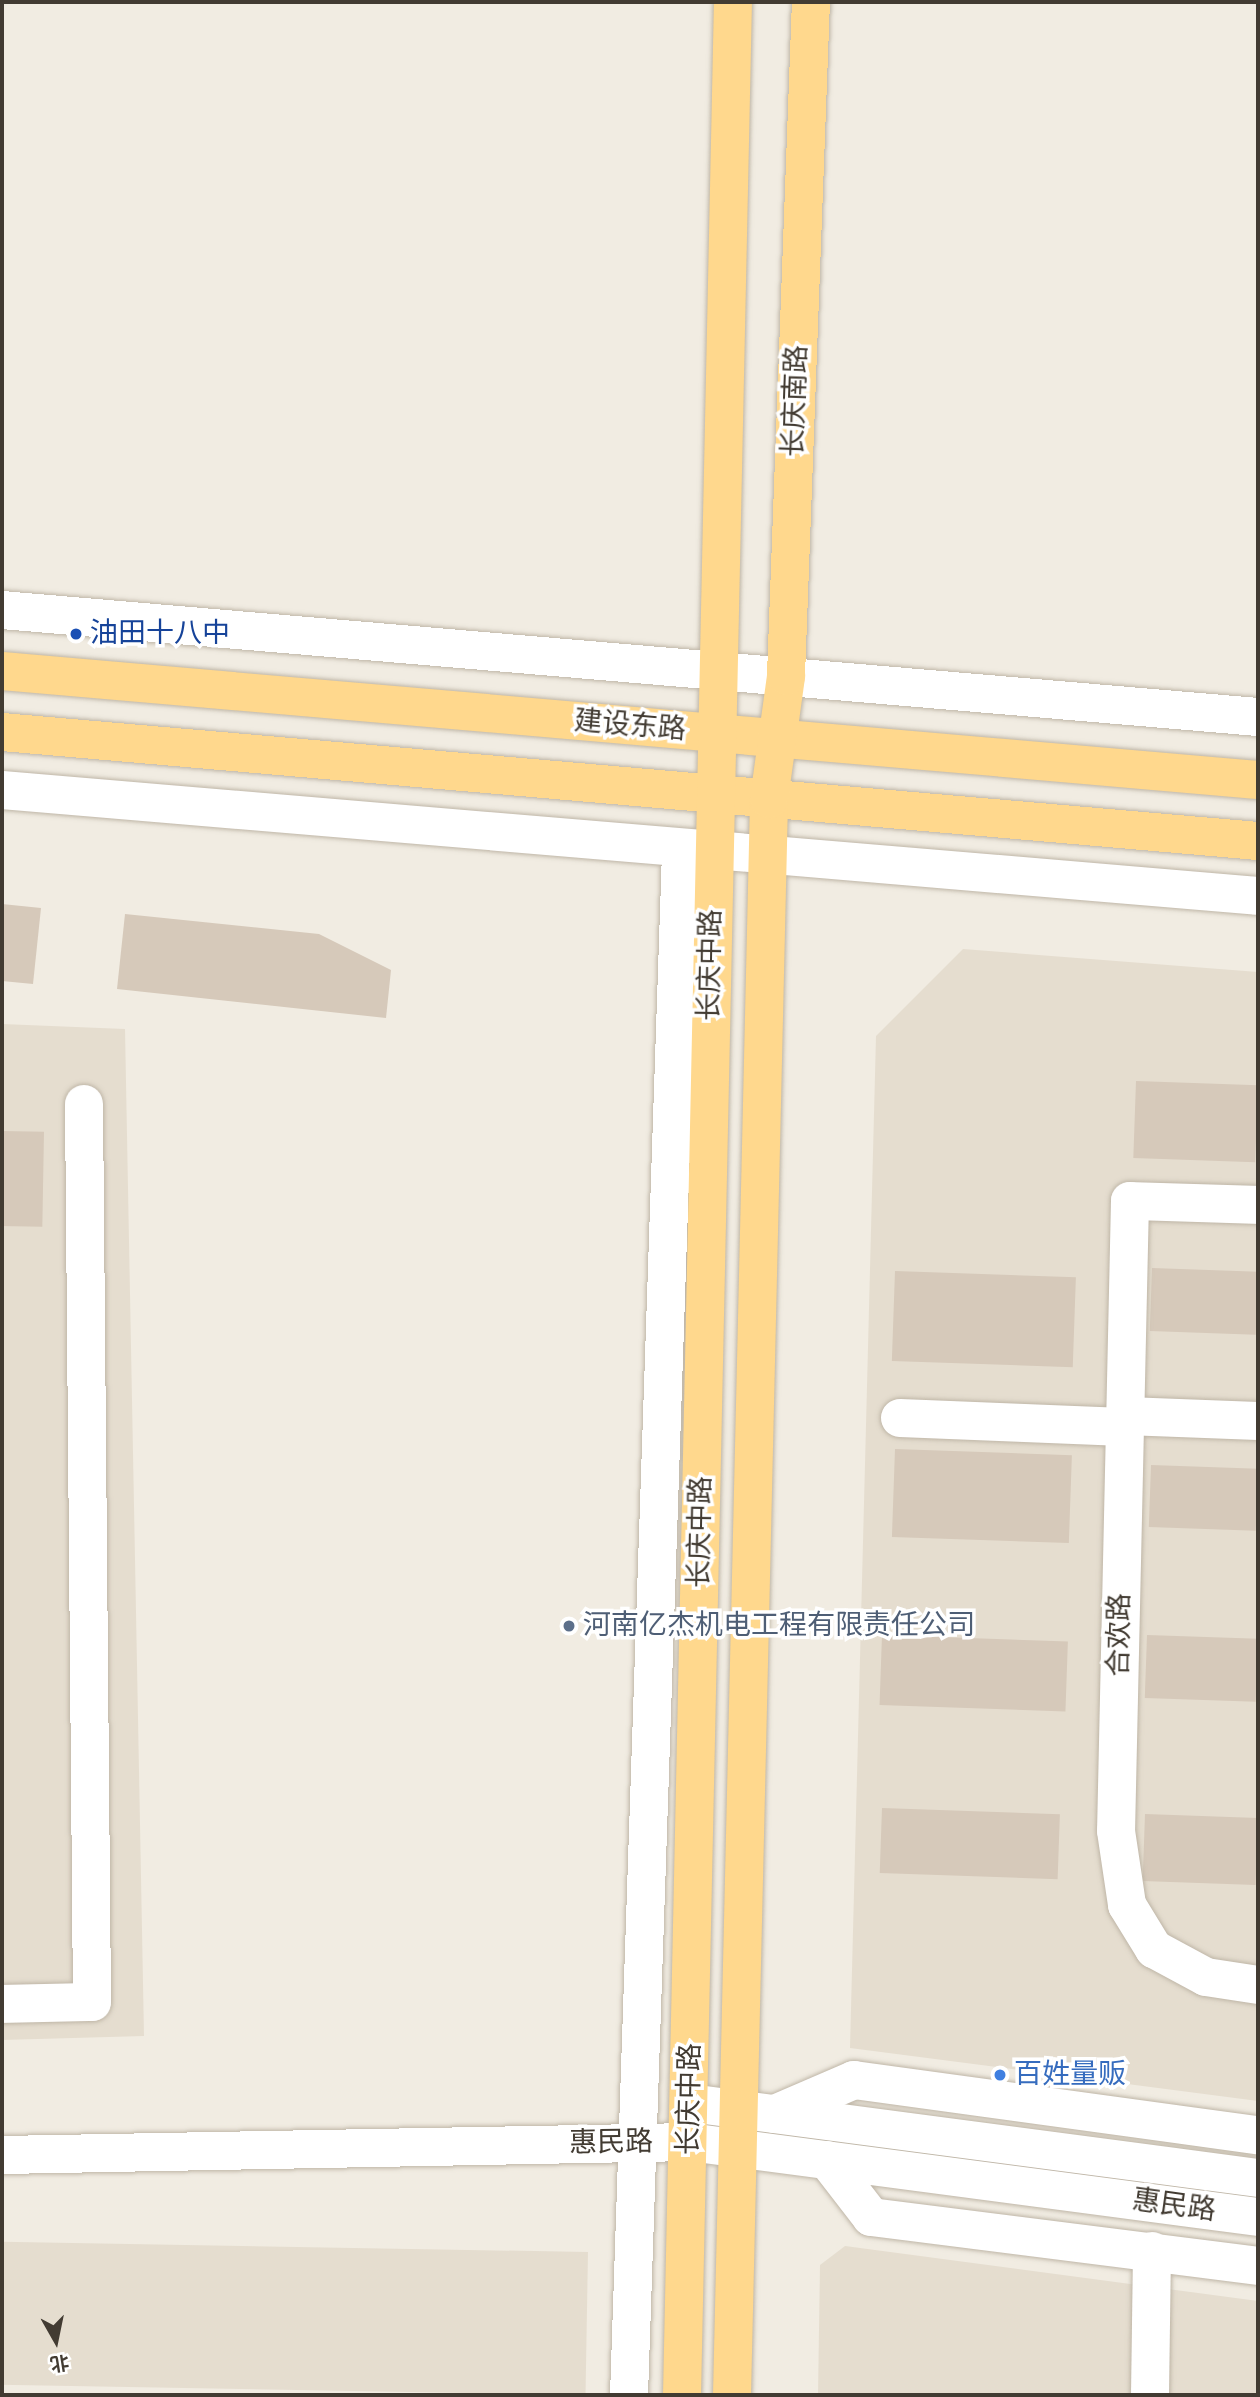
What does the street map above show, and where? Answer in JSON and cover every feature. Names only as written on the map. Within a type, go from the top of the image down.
[{"type":"main road","points":[[715,794],[733,2]]},
{"type":"main road","name":"长庆南路","points":[[769,799],[786,676],[811,2]]},
{"type":"main road","name":"建设东路","points":[[2,671],[1258,780]]},
{"type":"main road","points":[[2,732],[1258,841]]},
{"type":"main road","name":"长庆中路","points":[[682,2395],[690,2103],[697,850],[715,794]]},
{"type":"main road","name":"长庆中路","points":[[732,2395],[738,2150],[757,2113],[769,799]]},
{"type":"street","points":[[2,610],[1258,717]]},
{"type":"street","points":[[2,790],[1258,896]]},
{"type":"street","points":[[629,2395],[637,2143],[697,850]]},
{"type":"street","points":[[2,2004],[92,2002],[84,1104]]},
{"type":"street","name":"合欢路","points":[[1258,1205],[1130,1201],[1116,1831],[1127,1905],[1154,1949],[1206,1977],[1258,1985]]},
{"type":"street","points":[[900,1418],[1258,1421]]},
{"type":"street","points":[[757,2113],[854,2080],[1258,2135]]},
{"type":"street","name":"惠民路","points":[[690,2103],[1258,2178]]},
{"type":"street","name":"惠民路","points":[[2,2155],[689,2142],[1258,2217]]},
{"type":"street","points":[[827,2160],[871,2217],[1258,2266]]},
{"type":"street","points":[[1150,2395],[1152,2251]]},
{"type":"shaded area","points":[[963,949],[1258,972],[1258,2101],[850,2048],[876,1036]]},
{"type":"shaded area","points":[[2,1024],[125,1029],[144,2036],[2,2040]]},
{"type":"shaded area","points":[[2,2242],[588,2252],[586,2395],[2,2385]]},
{"type":"shaded area","points":[[845,2246],[1258,2301],[1258,2395],[818,2395],[820,2265]]},
{"type":"building","points":[[2,904],[41,908],[33,984],[2,981]]},
{"type":"building","points":[[125,914],[319,934],[391,970],[386,1018],[117,989]]},
{"type":"building","points":[[1136,1081],[1258,1085],[1255,1162],[1133,1158]]},
{"type":"building","points":[[2,1131],[44,1132],[42,1227],[2,1226]]},
{"type":"building","points":[[1152,1268],[1258,1272],[1256,1335],[1150,1331]]},
{"type":"building","points":[[895,1271],[1076,1277],[1073,1367],[892,1361]]},
{"type":"building","points":[[895,1449],[1072,1455],[1069,1543],[892,1537]]},
{"type":"building","points":[[1151,1465],[1258,1469],[1256,1531],[1149,1527]]},
{"type":"building","points":[[882,1635],[1068,1641],[1065,1711],[880,1705]]},
{"type":"building","points":[[1147,1635],[1258,1639],[1256,1702],[1145,1698]]},
{"type":"building","points":[[882,1808],[1060,1814],[1058,1879],[880,1873]]},
{"type":"building","points":[[1145,1814],[1258,1818],[1256,1885],[1143,1881]]},
{"type":"place","name":"油田十八中","points":[[76,634]]},
{"type":"place","name":"河南亿杰机电工程有限责任公司","points":[[569,1626]]},
{"type":"place","name":"百姓量贩","points":[[1000,2075]]}]
